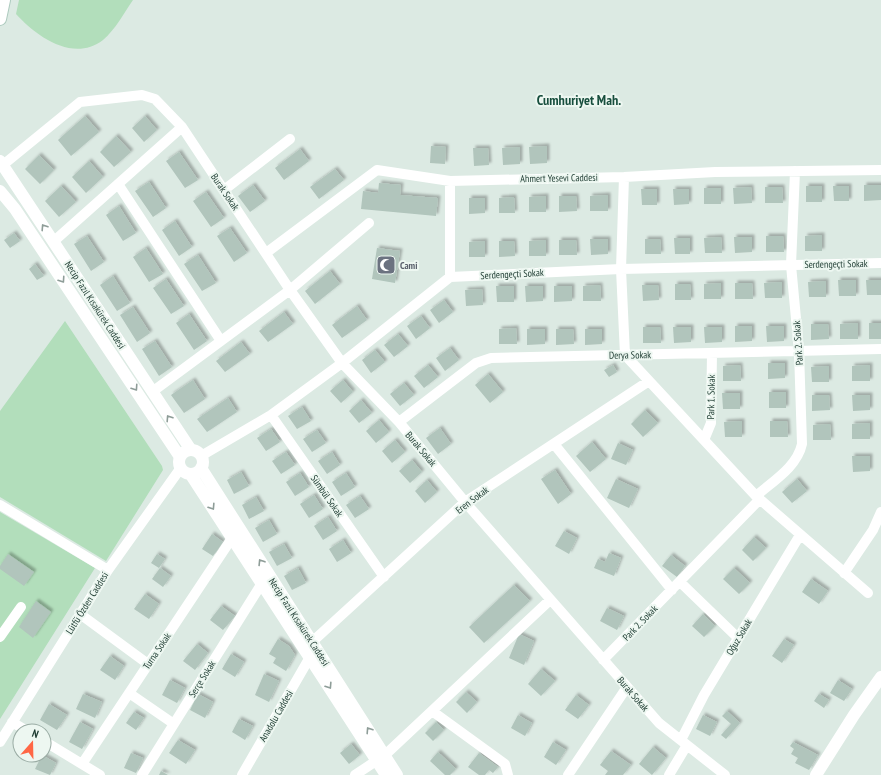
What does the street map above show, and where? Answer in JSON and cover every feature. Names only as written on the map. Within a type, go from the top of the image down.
[{"type":"street","points":[[0,19],[4,0]]},
{"type":"street","name":"Burak Sokak","points":[[1,163],[80,102],[142,95],[155,99],[182,127],[290,290],[342,363],[399,422],[550,600],[659,723],[725,775]]},
{"type":"street","points":[[54,242],[182,127]]},
{"type":"street","points":[[224,190],[290,139]]},
{"type":"street","name":"Necip Fazıl Kısakürek Caddesi","points":[[1,163],[152,392],[232,538],[310,658],[381,758],[398,775]]},
{"type":"street","name":"Ahmert Yesevi Caddesi","points":[[266,253],[377,170],[450,181],[624,177],[715,172],[881,170]]},
{"type":"street","name":"Park 2. Sokak","points":[[603,660],[680,582],[758,498],[792,465],[800,449],[799,351],[791,265],[794,171]]},
{"type":"street","points":[[624,177],[621,269],[625,355],[758,498],[868,593]]},
{"type":"street","points":[[191,462],[271,415],[342,363],[450,277],[450,181]]},
{"type":"street","points":[[118,184],[221,341]]},
{"type":"street","name":"Necip Fazıl Kısakürek Caddesi","points":[[0,191],[15,209],[191,462],[312,642],[381,758],[386,775]]},
{"type":"street","points":[[152,392],[290,290],[369,223]]},
{"type":"street","name":"Serdengeçti Sokak","points":[[450,277],[621,269],[881,263]]},
{"type":"street","name":"Derya Sokak","points":[[399,422],[476,363],[497,357],[881,349]]},
{"type":"street","name":"Park 1. Sokak","points":[[704,440],[711,423],[712,353]]},
{"type":"street","name":"Eren Sokak","points":[[312,642],[466,502],[650,381]]},
{"type":"street","name":"Sümbül Sokak","points":[[271,415],[384,577]]},
{"type":"street","points":[[554,444],[672,590]]},
{"type":"street","name":"Lütfü Özden Caddesi","points":[[0,742],[108,570],[191,462]]},
{"type":"street","points":[[0,505],[108,570]]},
{"type":"street","points":[[844,573],[873,530],[881,512]]},
{"type":"street","name":"Oğuz Sokak","points":[[669,775],[704,695],[800,534]]},
{"type":"street","name":"Turna Sokak","points":[[82,764],[232,538]]},
{"type":"street","points":[[680,582],[738,638]]},
{"type":"street","name":"Serçe Sokak","points":[[142,775],[262,583]]},
{"type":"street","points":[[355,775],[381,758],[550,600]]},
{"type":"street","points":[[0,636],[21,607]]},
{"type":"street","points":[[80,614],[148,664]]},
{"type":"street","name":"Anadolu Caddesi","points":[[242,775],[310,658]]},
{"type":"street","points":[[816,775],[854,715],[881,677]]},
{"type":"street","points":[[568,775],[627,687]]},
{"type":"street","points":[[129,694],[174,724]]},
{"type":"street","points":[[432,711],[505,764],[508,775]]},
{"type":"street","points":[[52,746],[100,775]]},
{"type":"green space","points":[[19,0],[133,0],[103,40],[91,46],[80,49],[68,48],[56,44],[34,31],[16,14]]},
{"type":"green space","points":[[65,321],[162,466],[163,470],[106,561],[0,497],[0,411]]},
{"type":"green space","points":[[0,512],[95,568],[0,719]]},
{"type":"building","points":[[85,116],[99,132],[71,156],[58,140]]},
{"type":"building","points":[[145,116],[157,130],[144,142],[132,128]]},
{"type":"building","points":[[116,136],[131,152],[114,167],[100,152]]},
{"type":"building","points":[[431,146],[446,147],[445,164],[430,163]]},
{"type":"building","points":[[547,146],[547,163],[530,164],[529,147]]},
{"type":"building","points":[[520,147],[520,164],[503,165],[502,148]]},
{"type":"building","points":[[473,148],[488,148],[489,165],[474,166]]},
{"type":"building","points":[[300,149],[309,161],[284,180],[275,168]]},
{"type":"building","points":[[179,152],[198,180],[185,188],[166,161]]},
{"type":"building","points":[[39,155],[54,170],[40,184],[25,169]]},
{"type":"building","points":[[89,161],[103,177],[86,193],[72,177]]},
{"type":"building","points":[[335,169],[344,180],[319,199],[310,187]]},
{"type":"building","points":[[149,182],[166,208],[153,217],[135,191]]},
{"type":"building","points":[[379,183],[401,185],[400,195],[438,198],[436,216],[361,209],[363,191],[378,193]]},
{"type":"building","points":[[253,185],[265,201],[250,212],[238,196]]},
{"type":"building","points":[[864,185],[881,185],[881,200],[864,201]]},
{"type":"building","points":[[61,186],[76,202],[59,217],[45,201]]},
{"type":"building","points":[[806,186],[822,186],[822,202],[806,202]]},
{"type":"building","points":[[833,186],[849,186],[849,201],[834,201]]},
{"type":"building","points":[[751,187],[752,203],[734,204],[733,188]]},
{"type":"building","points":[[765,187],[782,187],[783,203],[765,203]]},
{"type":"building","points":[[704,188],[721,188],[721,204],[704,204]]},
{"type":"building","points":[[641,189],[657,189],[657,205],[642,205]]},
{"type":"building","points":[[673,189],[689,189],[689,204],[674,205]]},
{"type":"building","points":[[206,192],[224,218],[211,227],[193,201]]},
{"type":"building","points":[[608,195],[608,211],[590,211],[590,196]]},
{"type":"building","points":[[546,196],[546,212],[529,212],[529,197]]},
{"type":"building","points":[[559,196],[576,196],[577,211],[559,212]]},
{"type":"building","points":[[514,197],[515,213],[499,213],[499,198]]},
{"type":"building","points":[[469,198],[485,198],[485,213],[469,214]]},
{"type":"building","points":[[119,206],[136,233],[123,241],[106,215]]},
{"type":"building","points":[[175,221],[192,247],[179,256],[162,230]]},
{"type":"building","points":[[230,228],[247,253],[234,262],[217,236]]},
{"type":"building","points":[[14,233],[20,241],[10,248],[4,240]]},
{"type":"building","points":[[822,235],[822,251],[805,251],[805,236]]},
{"type":"building","points":[[87,236],[104,262],[91,271],[74,244]]},
{"type":"building","points":[[766,236],[783,236],[784,252],[766,252]]},
{"type":"building","points":[[721,237],[722,253],[705,253],[704,238]]},
{"type":"building","points":[[734,237],[752,237],[752,252],[735,253]]},
{"type":"building","points":[[674,238],[690,238],[690,254],[675,254]]},
{"type":"building","points":[[590,239],[608,239],[608,254],[591,255]]},
{"type":"building","points":[[645,239],[660,239],[661,254],[645,254]]},
{"type":"building","points":[[546,240],[546,256],[529,256],[529,241]]},
{"type":"building","points":[[559,240],[576,240],[577,255],[559,255]]},
{"type":"building","points":[[485,241],[485,257],[469,257],[469,242]]},
{"type":"building","points":[[499,241],[514,241],[515,256],[499,257]]},
{"type":"building","points":[[146,248],[163,274],[149,282],[133,257]]},
{"type":"building","name":"Cami","points":[[377,248],[400,251],[395,283],[372,279]]},
{"type":"building","points":[[198,255],[216,283],[202,291],[184,264]]},
{"type":"building","points":[[35,264],[44,276],[37,280],[29,269]]},
{"type":"building","points":[[330,271],[340,284],[315,304],[305,291]]},
{"type":"building","points":[[113,276],[130,303],[117,311],[100,285]]},
{"type":"building","points":[[166,279],[184,306],[171,314],[153,288]]},
{"type":"building","points":[[838,280],[856,280],[856,296],[839,296]]},
{"type":"building","points":[[866,280],[881,280],[881,295],[867,295]]},
{"type":"building","points":[[826,281],[826,297],[809,297],[808,282]]},
{"type":"building","points":[[782,282],[782,298],[765,298],[764,283]]},
{"type":"building","points":[[721,283],[721,299],[704,299],[704,284]]},
{"type":"building","points":[[735,283],[752,283],[753,299],[735,299]]},
{"type":"building","points":[[675,284],[690,284],[691,300],[675,300]]},
{"type":"building","points":[[600,285],[601,301],[583,301],[583,286]]},
{"type":"building","points":[[642,285],[658,285],[659,300],[643,301]]},
{"type":"building","points":[[496,286],[514,286],[514,302],[497,302]]},
{"type":"building","points":[[525,286],[543,286],[543,301],[526,302]]},
{"type":"building","points":[[554,286],[572,286],[572,301],[554,302]]},
{"type":"building","points":[[482,289],[483,305],[466,306],[465,290]]},
{"type":"building","points":[[444,300],[453,312],[439,323],[430,310]]},
{"type":"building","points":[[357,306],[367,320],[342,338],[332,325]]},
{"type":"building","points":[[133,307],[150,333],[137,342],[120,315]]},
{"type":"building","points":[[284,312],[293,324],[268,342],[259,331]]},
{"type":"building","points":[[189,314],[207,341],[194,350],[176,323]]},
{"type":"building","points":[[421,316],[430,328],[416,339],[407,326]]},
{"type":"building","points":[[858,323],[858,339],[840,339],[840,324]]},
{"type":"building","points":[[869,323],[881,323],[881,339],[869,339]]},
{"type":"building","points":[[811,324],[828,324],[829,339],[811,340]]},
{"type":"building","points":[[735,326],[752,326],[752,341],[735,342]]},
{"type":"building","points":[[766,326],[784,326],[784,341],[767,342]]},
{"type":"building","points":[[643,327],[660,327],[661,343],[643,343]]},
{"type":"building","points":[[673,327],[691,327],[691,342],[674,343]]},
{"type":"building","points":[[704,327],[722,327],[722,342],[705,343]]},
{"type":"building","points":[[516,328],[517,344],[499,344],[499,329]]},
{"type":"building","points":[[527,329],[545,329],[545,344],[527,345]]},
{"type":"building","points":[[556,329],[573,329],[574,344],[556,345]]},
{"type":"building","points":[[585,329],[602,329],[602,344],[585,345]]},
{"type":"building","points":[[398,334],[408,346],[394,357],[384,345]]},
{"type":"building","points":[[155,341],[172,367],[159,376],[142,349]]},
{"type":"building","points":[[241,342],[250,354],[225,372],[216,361]]},
{"type":"building","points":[[450,348],[459,360],[445,371],[436,358]]},
{"type":"building","points":[[375,350],[385,362],[371,373],[362,360]]},
{"type":"building","points":[[768,363],[785,363],[785,378],[768,379]]},
{"type":"building","points":[[428,365],[438,377],[424,388],[414,376]]},
{"type":"building","points":[[613,365],[617,372],[609,377],[604,370]]},
{"type":"building","points":[[740,365],[741,381],[723,381],[723,366]]},
{"type":"building","points":[[870,365],[870,381],[852,381],[852,366]]},
{"type":"building","points":[[829,366],[829,382],[812,382],[811,367]]},
{"type":"building","points":[[488,374],[503,392],[490,403],[475,385]]},
{"type":"building","points":[[193,380],[205,399],[184,413],[171,395]]},
{"type":"building","points":[[343,380],[353,392],[341,403],[330,391]]},
{"type":"building","points":[[404,383],[414,395],[400,406],[390,394]]},
{"type":"building","points":[[769,392],[786,392],[786,408],[769,408]]},
{"type":"building","points":[[722,393],[740,393],[740,409],[723,409]]},
{"type":"building","points":[[812,395],[829,395],[830,410],[812,411]]},
{"type":"building","points":[[852,395],[870,395],[870,410],[853,411]]},
{"type":"building","points":[[228,398],[237,412],[207,432],[197,419]]},
{"type":"building","points":[[361,400],[372,413],[359,423],[349,411]]},
{"type":"building","points":[[302,407],[311,421],[297,429],[288,416]]},
{"type":"building","points":[[645,410],[658,423],[643,437],[631,424]]},
{"type":"building","points":[[379,420],[389,432],[376,443],[366,431]]},
{"type":"building","points":[[742,421],[742,437],[725,437],[724,422]]},
{"type":"building","points":[[770,421],[787,421],[788,437],[770,437]]},
{"type":"building","points":[[870,423],[870,439],[852,439],[852,424]]},
{"type":"building","points":[[830,424],[831,440],[813,440],[813,425]]},
{"type":"building","points":[[440,428],[451,444],[438,454],[426,438]]},
{"type":"building","points":[[271,429],[280,442],[266,451],[257,438]]},
{"type":"building","points":[[317,430],[326,443],[312,452],[303,439]]},
{"type":"building","points":[[395,440],[405,452],[392,463],[382,451]]},
{"type":"building","points":[[592,442],[606,459],[590,472],[576,456]]},
{"type":"building","points":[[618,443],[633,450],[626,465],[611,459]]},
{"type":"building","points":[[286,452],[295,465],[281,474],[272,461]]},
{"type":"building","points":[[332,452],[340,465],[327,474],[318,461]]},
{"type":"building","points":[[852,456],[870,456],[870,471],[853,472]]},
{"type":"building","points":[[412,460],[422,472],[410,483],[399,471]]},
{"type":"building","points":[[555,470],[571,494],[558,504],[541,479]]},
{"type":"building","points":[[241,472],[249,486],[234,494],[227,480]]},
{"type":"building","points":[[300,473],[309,487],[295,496],[286,482]]},
{"type":"building","points":[[346,473],[355,487],[341,496],[332,482]]},
{"type":"building","points":[[616,479],[638,489],[629,508],[607,498]]},
{"type":"building","points":[[797,479],[807,491],[792,503],[782,492]]},
{"type":"building","points":[[427,480],[437,492],[425,503],[415,491]]},
{"type":"building","points":[[314,495],[323,509],[309,518],[300,504]]},
{"type":"building","points":[[360,496],[369,509],[355,518],[346,505]]},
{"type":"building","points":[[256,497],[264,511],[249,519],[242,505]]},
{"type":"building","points":[[328,517],[337,531],[323,540],[314,526]]},
{"type":"building","points":[[269,520],[277,534],[263,542],[255,528]]},
{"type":"building","points":[[564,531],[577,538],[569,554],[555,546]]},
{"type":"building","points":[[212,534],[223,542],[213,556],[202,549]]},
{"type":"building","points":[[754,537],[766,548],[753,561],[742,550]]},
{"type":"building","points":[[343,540],[351,553],[337,562],[329,549]]},
{"type":"building","points":[[284,544],[292,558],[277,566],[269,552]]},
{"type":"building","points":[[609,553],[621,558],[614,576],[594,568],[598,559],[605,562]]},
{"type":"building","points":[[8,554],[34,572],[24,586],[0,569],[0,566]]},
{"type":"building","points":[[157,554],[165,559],[159,568],[151,563]]},
{"type":"building","points":[[671,555],[685,566],[677,577],[662,566]]},
{"type":"building","points":[[160,568],[171,576],[163,587],[152,579]]},
{"type":"building","points":[[298,568],[306,583],[292,590],[284,576]]},
{"type":"building","points":[[734,568],[750,583],[739,594],[723,579]]},
{"type":"building","points":[[811,579],[828,591],[819,604],[802,592]]},
{"type":"building","points":[[514,585],[530,601],[484,643],[469,627]]},
{"type":"building","points":[[145,594],[159,604],[149,619],[134,609]]},
{"type":"building","points":[[36,601],[51,612],[33,638],[19,627]]},
{"type":"building","points":[[221,606],[235,616],[223,630],[210,620]]},
{"type":"building","points":[[607,608],[624,616],[617,630],[600,621]]},
{"type":"building","points":[[703,614],[715,626],[704,637],[692,626]]},
{"type":"building","points":[[519,634],[534,641],[524,665],[509,658]]},
{"type":"building","points":[[278,639],[289,646],[295,655],[286,671],[273,663],[276,658],[269,654]]},
{"type":"building","points":[[784,639],[794,645],[782,663],[772,656]]},
{"type":"building","points":[[197,644],[208,653],[195,670],[183,661]]},
{"type":"building","points":[[231,654],[244,662],[235,677],[222,669]]},
{"type":"building","points":[[110,656],[124,666],[115,680],[100,670]]},
{"type":"building","points":[[541,669],[555,681],[541,696],[528,684]]},
{"type":"building","points":[[264,674],[279,681],[269,702],[255,695]]},
{"type":"building","points":[[170,680],[185,688],[177,703],[162,695]]},
{"type":"building","points":[[838,680],[852,689],[844,701],[830,693]]},
{"type":"building","points":[[466,692],[477,702],[467,713],[456,702]]},
{"type":"building","points":[[83,694],[102,702],[95,718],[76,709]]},
{"type":"building","points":[[198,694],[213,702],[205,718],[190,710]]},
{"type":"building","points":[[819,694],[829,700],[824,708],[814,701]]},
{"type":"building","points":[[576,695],[589,705],[578,719],[565,710]]},
{"type":"building","points":[[49,704],[67,715],[57,730],[52,727],[52,723],[45,723],[40,720]]},
{"type":"building","points":[[727,711],[740,723],[726,739],[721,735],[731,724],[722,716]]},
{"type":"building","points":[[134,712],[144,718],[136,730],[126,723]]},
{"type":"building","points":[[518,715],[532,723],[525,736],[511,728]]},
{"type":"building","points":[[703,715],[717,722],[710,736],[696,729]]},
{"type":"building","points":[[239,719],[253,726],[245,740],[232,732]]},
{"type":"building","points":[[80,722],[93,729],[82,749],[69,742]]},
{"type":"building","points":[[436,722],[444,730],[433,741],[425,733]]},
{"type":"building","points":[[178,740],[195,750],[186,764],[169,753]]},
{"type":"building","points":[[553,742],[566,750],[556,765],[544,757]]},
{"type":"building","points":[[793,742],[818,755],[809,770],[795,763],[798,758],[791,754],[794,749],[790,746]]},
{"type":"building","points":[[351,744],[360,755],[349,764],[340,753]]},
{"type":"building","points":[[653,747],[666,758],[652,775],[639,764]]},
{"type":"building","points":[[611,751],[631,765],[623,775],[605,775],[608,771],[600,765]]},
{"type":"building","points":[[438,752],[456,769],[450,775],[445,775],[430,761]]},
{"type":"building","points":[[131,753],[143,758],[136,773],[124,768]]},
{"type":"building","points":[[479,753],[498,767],[493,773],[489,770],[485,775],[479,775],[468,767]]},
{"type":"building","points":[[52,761],[56,763],[50,775],[35,769],[38,763],[52,763]]},
{"type":"building","points":[[161,771],[168,775],[159,775]]},
{"type":"place","name":"Cami","points":[[386,265]]},
{"type":"district","name":"Cumhuriyet Mah.","points":[[579,100]]}]
